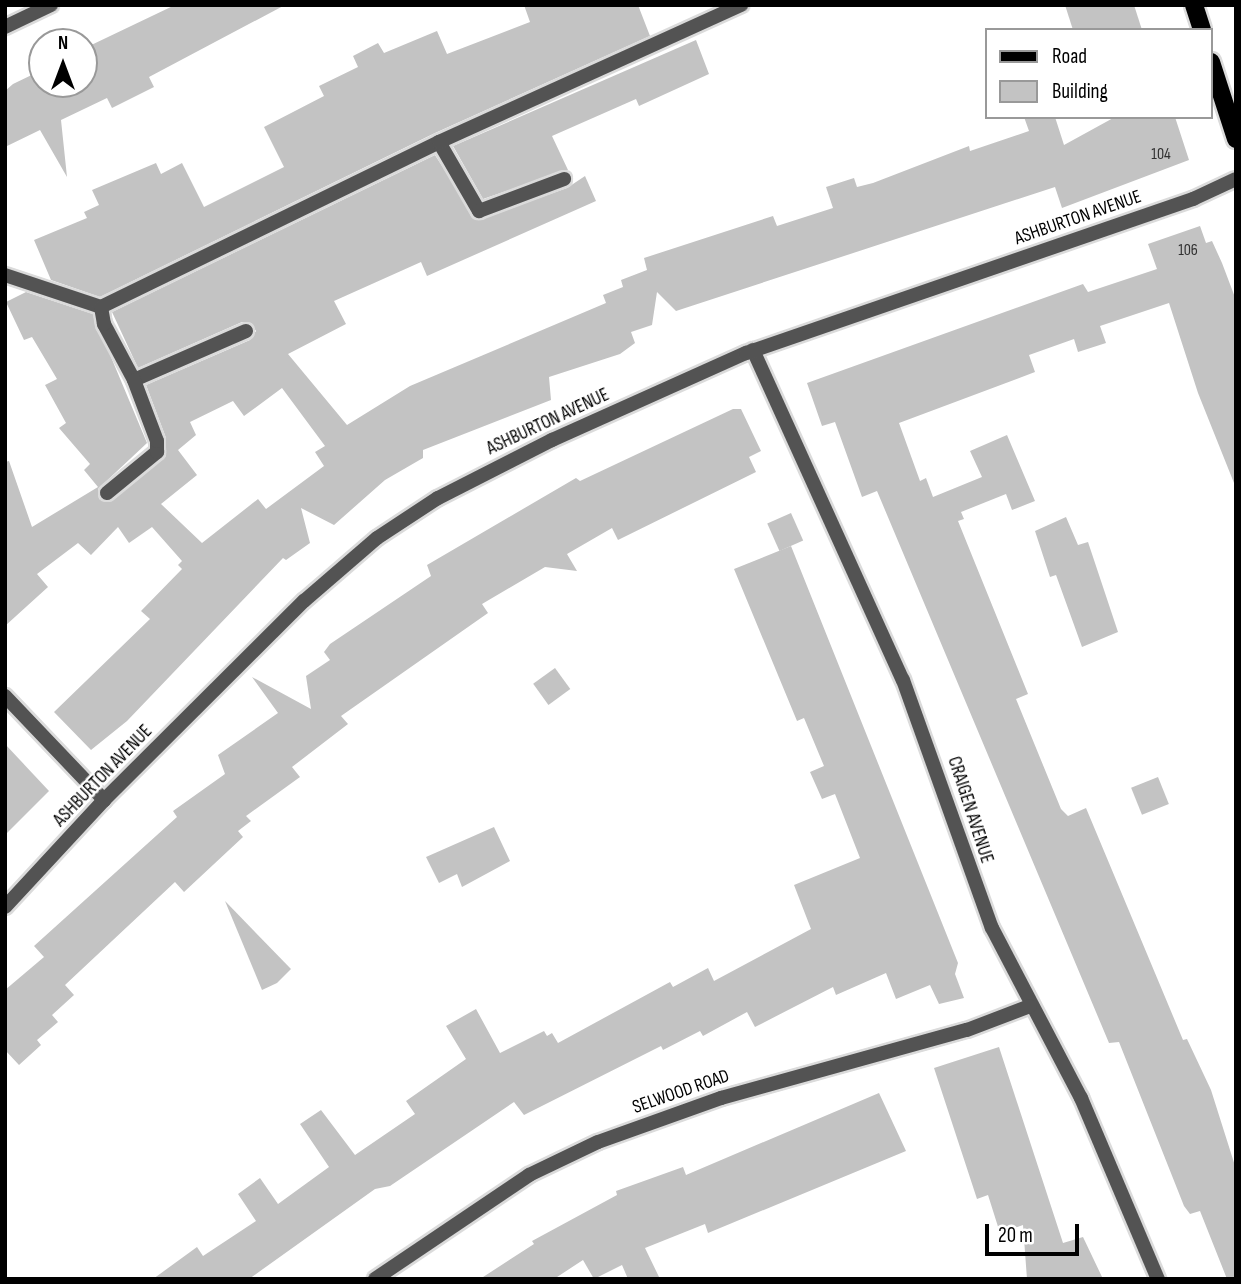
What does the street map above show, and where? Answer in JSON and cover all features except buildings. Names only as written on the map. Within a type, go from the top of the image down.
[{"type":"main road","points":[[1194,5],[1201,28]]},
{"type":"main road","points":[[1213,68],[1236,139]]},
{"type":"street","points":[[5,27],[51,5]]},
{"type":"street","points":[[5,275],[101,307],[439,142],[741,5]]},
{"type":"street","points":[[439,142],[479,211],[564,179]]},
{"type":"street","name":"ASHBURTON AVENUE","points":[[5,907],[104,800],[304,601],[398,522],[502,464],[753,350],[1193,199],[1236,178]]},
{"type":"street","points":[[101,307],[104,324],[134,380],[157,441],[157,453],[107,493]]},
{"type":"street","points":[[134,380],[246,331]]},
{"type":"street","name":"CRAIGEN AVENUE","points":[[753,350],[900,672],[978,895],[1030,1006],[1081,1098],[1158,1279]]},
{"type":"street","points":[[5,696],[104,800]]},
{"type":"street","name":"SELWOOD ROAD","points":[[375,1279],[529,1175],[598,1142],[720,1098],[967,1030],[1030,1006]]}]
